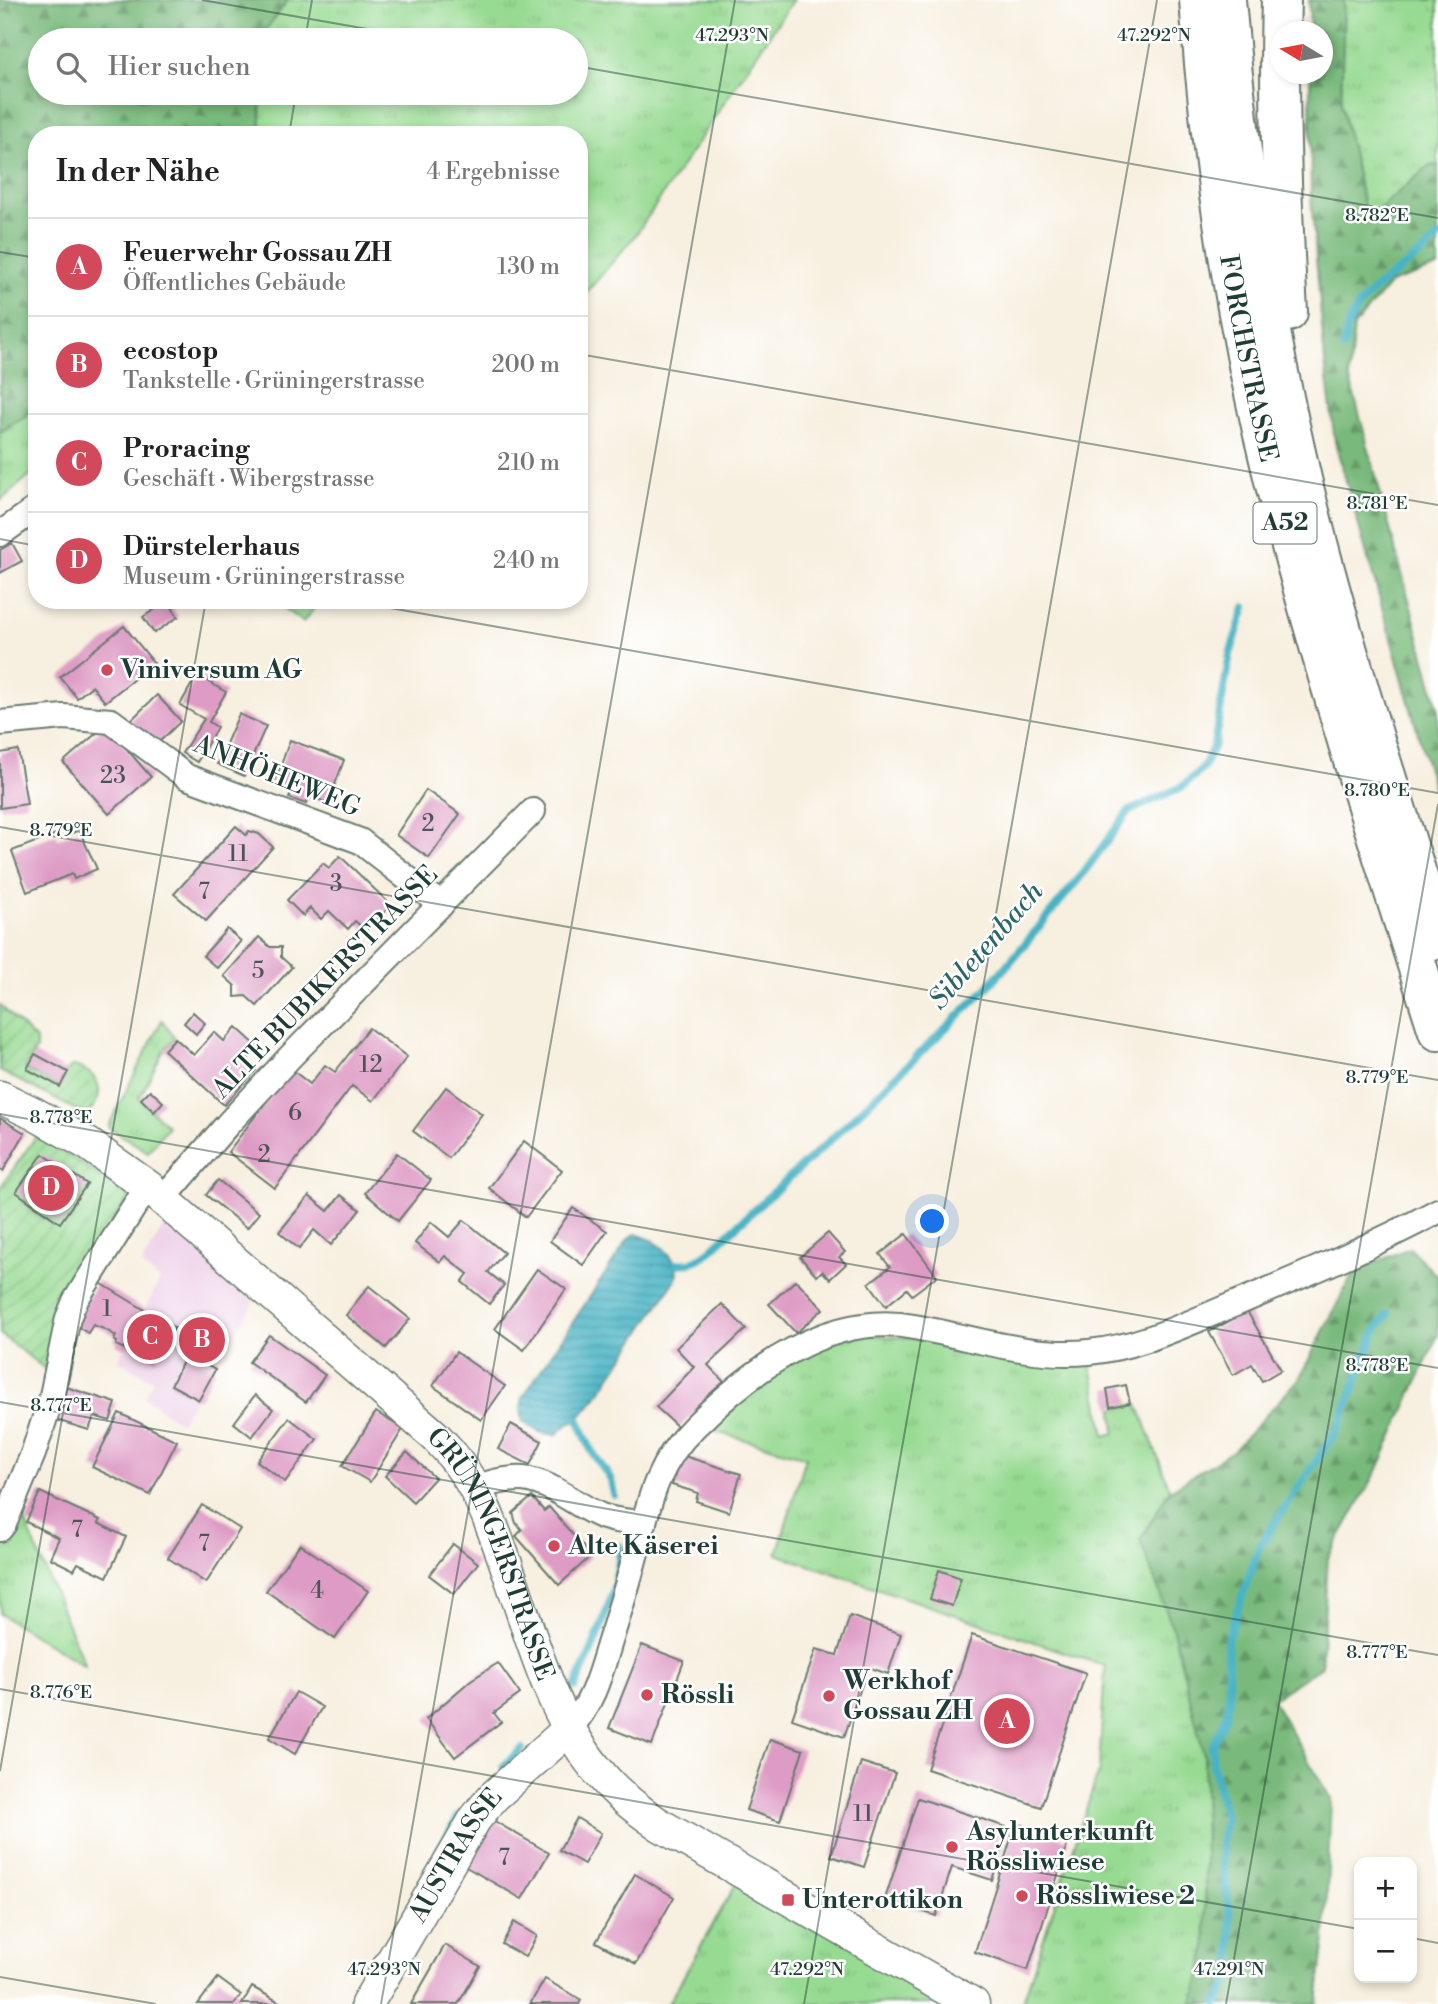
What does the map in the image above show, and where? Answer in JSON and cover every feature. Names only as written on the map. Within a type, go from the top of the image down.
[{"type":"highway","name":"FORCHSTRASSE","points":[[1199,0],[1205,78],[1223,217],[1247,356],[1273,474],[1331,688],[1438,1031]]},
{"type":"highway","name":"FORCHSTRASSE","points":[[1226,0],[1250,217],[1273,348],[1296,450],[1351,660],[1438,940]]},
{"type":"highway","points":[[1281,0],[1281,199],[1296,450]]},
{"type":"street","points":[[0,534],[28,515]]},
{"type":"street","name":"ANHÖHEWEG","points":[[0,723],[64,717],[111,721],[187,777],[360,841],[441,905]]},
{"type":"street","name":"ALTE BUBIKERSTRASSE","points":[[0,1529],[33,1454],[52,1396],[68,1318],[75,1301],[129,1216],[157,1193],[227,1125],[289,1057],[533,811]]},
{"type":"street","name":"GRÜNINGERSTRASSE","points":[[0,1097],[88,1144],[157,1193],[435,1436],[464,1468],[491,1520],[549,1688],[569,1729],[604,1778],[620,1794],[660,1825],[972,2004]]},
{"type":"street","points":[[569,1729],[584,1712],[598,1680],[661,1469],[695,1426],[761,1371],[789,1352],[820,1336],[848,1328],[879,1324],[897,1324],[1037,1350],[1088,1352],[1111,1348],[1160,1335],[1311,1272],[1438,1211]]},
{"type":"street","points":[[475,1487],[526,1479],[545,1486],[603,1517],[644,1523]]},
{"type":"street","name":"AUSTRASSE","points":[[367,2004],[475,1819],[493,1797],[569,1729]]},
{"type":"shaded area","points":[[165,1224],[254,1302],[180,1423],[144,1397],[153,1380],[118,1360],[160,1280],[141,1265]]},
{"type":"green space","points":[[0,0],[288,0],[267,28],[28,28],[28,105],[260,105],[261,126],[28,126],[28,415],[0,432]]},
{"type":"green space","points":[[288,0],[793,0],[635,236],[588,291],[588,126],[261,126],[260,105],[588,105],[588,28],[267,28]]},
{"type":"green space","points":[[1309,0],[1344,0],[1341,103],[1367,219],[1429,166],[1438,165],[1438,267],[1390,283],[1354,326],[1349,376],[1438,708],[1438,804],[1335,442],[1311,199],[1310,84],[1333,84],[1333,21],[1310,21]]},
{"type":"green space","points":[[1344,0],[1438,0],[1438,165],[1429,166],[1367,220],[1341,103]]},
{"type":"green space","points":[[28,415],[28,477],[0,501],[0,432]]},
{"type":"green space","points":[[286,609],[314,609],[303,622]]},
{"type":"green space","points":[[0,1005],[36,1040],[36,1049],[25,1069],[60,1087],[68,1070],[73,1066],[95,1078],[98,1098],[87,1113],[82,1113],[0,1071]]},
{"type":"green space","points":[[162,1020],[175,1038],[164,1050],[139,1099],[168,1126],[148,1152],[108,1127]]},
{"type":"green space","points":[[37,1135],[130,1195],[55,1321],[45,1369],[0,1334],[0,1188]]},
{"type":"green space","points":[[1410,1248],[1438,1277],[1438,1335],[1377,1471],[1328,1558],[1321,1667],[1272,1699],[1331,1799],[1325,1939],[1317,2004],[1193,2004],[1206,1950],[1204,1755],[1172,1626],[1140,1540],[1170,1490],[1234,1450],[1299,1379],[1354,1271]]},
{"type":"green space","points":[[832,1332],[1088,1352],[1105,1436],[1115,1433],[1113,1409],[1138,1404],[1170,1490],[1140,1540],[1172,1625],[1204,1755],[1206,1950],[1193,2004],[1022,2004],[1099,1770],[1105,1666],[777,1554],[806,1457],[695,1426]]},
{"type":"green space","points":[[0,1502],[26,1523],[85,1666],[0,1614]]},
{"type":"green space","points":[[742,1873],[972,2004],[668,2004]]},
{"type":"water","points":[[635,1234],[658,1244],[671,1256],[677,1271],[676,1279],[597,1397],[580,1417],[556,1435],[541,1433],[523,1422],[523,1397],[629,1238]]},
{"type":"building","points":[[12,543],[22,561],[0,573],[0,550]]},
{"type":"building","points":[[156,609],[173,609],[178,617],[154,633],[143,617]]},
{"type":"building","name":"Viniversum AG","points":[[124,626],[154,663],[105,702],[92,686],[77,698],[60,677]]},
{"type":"building","points":[[197,675],[226,692],[209,722],[217,727],[197,762],[182,753],[204,719],[180,705]]},
{"type":"building","points":[[157,695],[181,721],[155,746],[131,720]]},
{"type":"building","points":[[239,714],[266,726],[244,776],[217,764]]},
{"type":"building","points":[[106,725],[151,777],[109,814],[63,762]]},
{"type":"building","points":[[290,740],[344,760],[328,803],[309,796],[306,804],[289,798],[293,790],[274,784]]},
{"type":"building","points":[[18,750],[27,804],[0,808],[0,753]]},
{"type":"building","points":[[426,790],[460,814],[429,858],[396,835]]},
{"type":"building","points":[[236,826],[246,835],[249,831],[259,834],[273,847],[206,921],[174,894]]},
{"type":"building","points":[[79,830],[97,869],[74,879],[72,874],[27,892],[12,851],[56,834],[58,839]]},
{"type":"building","points":[[340,856],[391,905],[366,931],[355,921],[348,929],[329,911],[321,919],[310,908],[303,916],[287,900],[323,863],[329,868]]},
{"type":"building","points":[[227,929],[241,941],[217,968],[203,956]]},
{"type":"building","points":[[259,937],[270,947],[281,947],[281,957],[292,967],[257,1006],[246,996],[235,997],[235,986],[224,976]]},
{"type":"building","points":[[193,1012],[205,1023],[196,1034],[184,1023]]},
{"type":"building","points":[[236,1027],[258,1047],[246,1061],[256,1070],[224,1105],[164,1050],[175,1038],[194,1055],[214,1032],[224,1041]]},
{"type":"building","points":[[369,1028],[407,1057],[373,1101],[352,1086],[275,1188],[228,1152],[291,1069],[310,1084],[325,1065],[335,1072]]},
{"type":"building","points":[[35,1054],[68,1072],[60,1087],[27,1069]]},
{"type":"building","points":[[446,1087],[482,1114],[449,1158],[413,1131]]},
{"type":"building","points":[[150,1090],[163,1102],[154,1112],[141,1099]]},
{"type":"building","points":[[0,1118],[25,1133],[3,1171],[0,1170]]},
{"type":"building","points":[[524,1141],[562,1170],[526,1217],[489,1188]]},
{"type":"building","points":[[397,1153],[431,1180],[398,1221],[365,1193]]},
{"type":"building","points":[[43,1154],[87,1184],[60,1223],[16,1192]]},
{"type":"building","points":[[218,1180],[259,1213],[247,1228],[206,1195]]},
{"type":"building","points":[[341,1195],[360,1210],[331,1245],[314,1230],[299,1249],[279,1232],[309,1196],[328,1211]]},
{"type":"building","points":[[573,1208],[607,1231],[583,1265],[550,1241]]},
{"type":"building","points":[[464,1220],[504,1253],[488,1272],[504,1285],[489,1304],[462,1282],[468,1274],[445,1256],[440,1262],[415,1243],[431,1222],[449,1237]]},
{"type":"building","points":[[828,1233],[845,1252],[839,1257],[846,1264],[830,1279],[822,1271],[817,1276],[800,1257]]},
{"type":"building","points":[[906,1234],[937,1276],[912,1295],[907,1289],[886,1306],[869,1283],[890,1267],[880,1254]]},
{"type":"building","points":[[537,1269],[566,1289],[524,1350],[495,1329]]},
{"type":"building","points":[[796,1280],[823,1309],[796,1333],[769,1304]]},
{"type":"building","points":[[97,1281],[175,1328],[156,1360],[130,1345],[124,1349],[116,1345],[116,1336],[104,1329],[93,1325],[88,1333],[74,1325]]},
{"type":"building","points":[[369,1286],[410,1319],[386,1348],[346,1315]]},
{"type":"building","points":[[722,1304],[746,1329],[708,1365],[725,1383],[679,1428],[656,1407],[694,1367],[676,1348]]},
{"type":"building","points":[[1247,1311],[1281,1370],[1262,1381],[1252,1364],[1233,1375],[1209,1332]]},
{"type":"building","points":[[193,1328],[216,1342],[211,1351],[188,1337]]},
{"type":"building","points":[[269,1335],[325,1375],[306,1402],[249,1362]]},
{"type":"building","points":[[456,1352],[505,1386],[481,1420],[433,1386]]},
{"type":"building","points":[[187,1354],[215,1370],[199,1400],[171,1385]]},
{"type":"building","points":[[1126,1385],[1130,1403],[1110,1407],[1107,1389]]},
{"type":"building","points":[[66,1387],[116,1403],[110,1421],[94,1416],[89,1430],[56,1420]]},
{"type":"building","points":[[255,1395],[273,1409],[252,1437],[234,1423]]},
{"type":"building","points":[[376,1412],[403,1429],[370,1482],[342,1466]]},
{"type":"building","points":[[119,1413],[177,1441],[150,1495],[92,1467]]},
{"type":"building","points":[[289,1418],[317,1439],[285,1482],[257,1461]]},
{"type":"building","points":[[511,1424],[542,1441],[530,1465],[498,1449]]},
{"type":"building","points":[[407,1452],[435,1478],[413,1502],[385,1476]]},
{"type":"building","points":[[681,1455],[741,1474],[729,1512],[696,1501],[698,1493],[672,1485]]},
{"type":"building","points":[[40,1492],[100,1520],[98,1523],[126,1537],[107,1577],[78,1563],[74,1570],[50,1558],[59,1538],[26,1522]]},
{"type":"building","name":"Alte Käserei","points":[[532,1497],[544,1511],[549,1507],[591,1556],[559,1585],[516,1536],[522,1530],[513,1513]]},
{"type":"building","points":[[202,1505],[240,1529],[206,1583],[168,1558]]},
{"type":"building","points":[[300,1544],[368,1591],[335,1639],[266,1591]]},
{"type":"building","points":[[453,1544],[478,1563],[454,1594],[429,1575]]},
{"type":"building","points":[[939,1570],[961,1578],[952,1606],[930,1599]]},
{"type":"building","name":"Werkhof Gossau ZH","points":[[850,1616],[901,1634],[888,1674],[868,1667],[844,1737],[792,1719],[816,1649],[837,1655]]},
{"type":"building","points":[[972,1635],[1086,1673],[1041,1807],[927,1769]]},
{"type":"building","name":"Rössli","points":[[642,1645],[684,1661],[652,1745],[609,1728]]},
{"type":"building","points":[[498,1663],[520,1694],[494,1713],[501,1722],[455,1757],[426,1719],[471,1680]]},
{"type":"building","points":[[296,1692],[322,1707],[295,1754],[269,1738]]},
{"type":"building","points":[[770,1739],[803,1750],[780,1821],[746,1810]]},
{"type":"building","points":[[861,1762],[895,1773],[864,1867],[831,1856]]},
{"type":"building","name":"Asylunterkunft Rössliwiese","points":[[918,1798],[1009,1828],[992,1880],[952,1867],[936,1916],[885,1899]]},
{"type":"building","points":[[486,1816],[549,1853],[522,1899],[459,1863]]},
{"type":"building","points":[[577,1818],[601,1833],[584,1864],[559,1850]]},
{"type":"building","name":"Rössliwiese 2","points":[[1016,1823],[1069,1840],[1028,1970],[975,1952]]},
{"type":"building","points":[[635,1874],[674,1897],[636,1964],[596,1942]]},
{"type":"building","points":[[514,1922],[537,1936],[525,1957],[502,1944]]},
{"type":"building","points":[[445,1945],[480,1966],[468,1987],[458,2004],[411,2004]]},
{"type":"building","points":[[218,1978],[241,1995],[234,2004],[198,2004]]},
{"type":"building","points":[[545,1979],[581,2000],[579,2004],[530,2004]]},
{"type":"building","points":[[252,1987],[283,2004],[242,2004]]},
{"type":"waterway","name":"Sibletenbach","points":[[1343,348],[1348,326],[1360,304],[1438,237]]},
{"type":"waterway","name":"Sibletenbach","points":[[677,1264],[690,1263],[704,1256],[839,1132],[986,989],[1081,876],[1129,811],[1182,787],[1203,768],[1214,745],[1230,654],[1245,607]]},
{"type":"waterway","points":[[1217,2004],[1232,1973],[1230,1914],[1221,1844],[1225,1818],[1213,1766],[1212,1747],[1226,1715],[1229,1697],[1227,1640],[1260,1545],[1338,1428],[1376,1330],[1388,1314]]},
{"type":"waterway","points":[[578,1419],[591,1450],[611,1480],[614,1495]]},
{"type":"waterway","points":[[575,1687],[611,1597],[619,1561],[619,1546]]},
{"type":"waterway","points":[[504,1766],[522,1749]]},
{"type":"waterway","points":[[438,1851],[458,1817]]},
{"type":"place","name":"Viniversum AG","points":[[107,670]]},
{"type":"place","name":"Dürstelerhaus","points":[[51,1188]]},
{"type":"place","name":"Proracing","points":[[150,1337]]},
{"type":"place","name":"ecostop","points":[[202,1340]]},
{"type":"place","name":"Alte Käserei","points":[[554,1546]]},
{"type":"place","name":"Rössli","points":[[647,1695]]},
{"type":"place","name":"Werkhof Gossau ZH","points":[[829,1696]]},
{"type":"place","name":"Feuerwehr Gossau ZH","points":[[1007,1721]]},
{"type":"place","name":"Asylunterkunft Rössliwiese","points":[[952,1847]]},
{"type":"place","name":"Rössliwiese 2","points":[[1022,1896]]},
{"type":"place","name":"Unterottikon","points":[[788,1900]]}]
